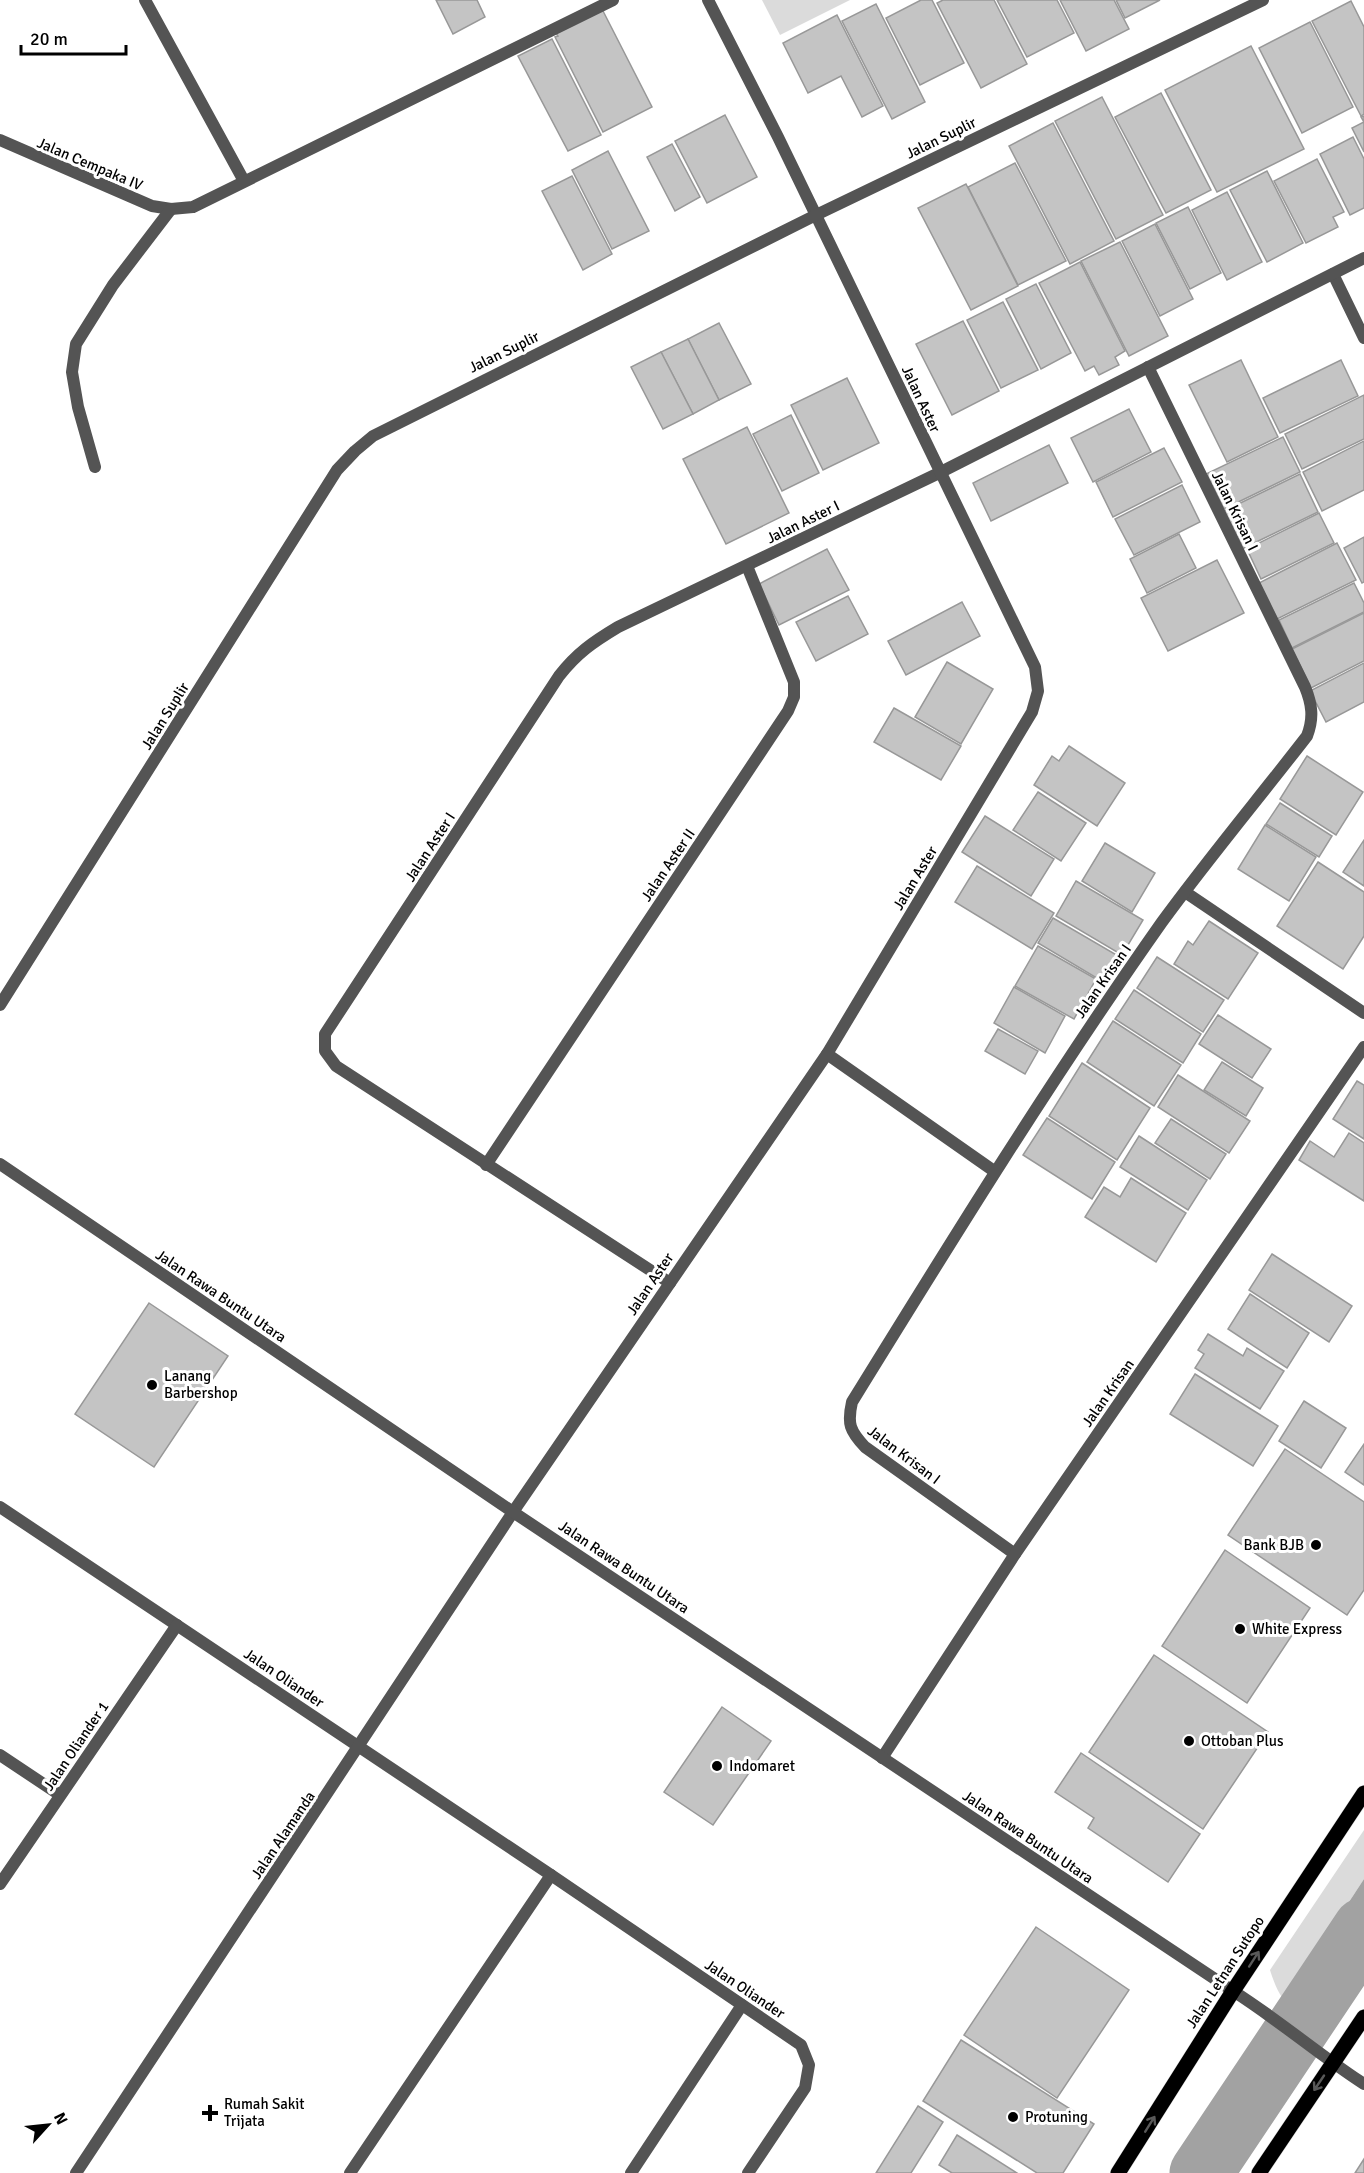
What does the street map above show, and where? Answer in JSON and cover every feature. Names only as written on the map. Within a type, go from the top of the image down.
[{"type":"main road","name":"Jalan Letnan Sutopo","points":[[1118,2173],[1233,1991],[1364,1792]]},
{"type":"main road","points":[[1259,2173],[1364,2017]]},
{"type":"street","points":[[145,0],[244,181]]},
{"type":"street","points":[[95,467],[78,407],[72,372],[76,344],[113,285],[171,209],[193,207],[613,0]]},
{"type":"street","name":"Jalan Aster","points":[[513,1512],[827,1054],[1032,712],[1038,691],[1035,667],[939,473],[816,215],[708,0]]},
{"type":"street","name":"Jalan Suplir","points":[[0,1005],[331,480],[355,451],[373,436],[816,215],[1263,0]]},
{"type":"street","name":"Jalan Cempaka IV","points":[[0,140],[152,206],[171,209]]},
{"type":"street","name":"Jalan Aster I","points":[[670,1283],[336,1066],[325,1051],[325,1034],[559,676],[592,642],[618,627],[939,473],[1364,258]]},
{"type":"street","points":[[1333,274],[1364,338]]},
{"type":"street","name":"Jalan Krisan I","points":[[1015,1554],[865,1447],[854,1436],[848,1419],[852,1402],[994,1171],[1089,1028],[1185,892],[1307,736],[1311,726],[1312,713],[1305,687],[1148,368]]},
{"type":"street","name":"Jalan Aster II","points":[[486,1165],[788,711],[794,697],[794,682],[747,566]]},
{"type":"street","points":[[1185,892],[1364,1012]]},
{"type":"street","name":"Jalan Krisan","points":[[882,1758],[1015,1554],[1364,1047]]},
{"type":"street","points":[[827,1054],[994,1171]]},
{"type":"street","name":"Jalan Rawa Buntu Utara","points":[[0,1164],[513,1512],[1265,2012],[1332,2063],[1364,2084]]},
{"type":"street","name":"Jalan Oliander","points":[[0,1507],[801,2045],[809,2065],[806,2088],[748,2173]]},
{"type":"street","name":"Jalan Alamanda","points":[[76,2173],[513,1512]]},
{"type":"street","name":"Jalan Oliander 1","points":[[0,1884],[177,1625]]},
{"type":"street","points":[[0,1755],[60,1795]]},
{"type":"street","points":[[350,2173],[551,1875]]},
{"type":"street","points":[[631,2173],[742,2005]]},
{"type":"shaded area","points":[[762,0],[850,0],[780,35]]},
{"type":"shaded area","points":[[1364,1830],[1364,1879],[1296,1983],[1325,2005],[1364,1947],[1364,1982],[1337,2022],[1315,2026],[1286,2003],[1270,1970]]},
{"type":"shaded area","points":[[1364,1879],[1364,1947],[1325,2005],[1296,1983]]},
{"type":"building","points":[[436,0],[477,0],[485,17],[453,34]]},
{"type":"building","points":[[921,0],[932,0],[964,63],[920,85],[886,18]]},
{"type":"building","points":[[943,0],[994,0],[1027,64],[981,88],[937,3]]},
{"type":"building","points":[[997,0],[1057,0],[1074,33],[1027,57]]},
{"type":"building","points":[[1060,0],[1114,0],[1129,29],[1086,51]]},
{"type":"building","points":[[1116,0],[1160,0],[1125,18]]},
{"type":"building","points":[[1351,1],[1364,27],[1364,114],[1361,116],[1312,21]]},
{"type":"building","points":[[876,4],[925,102],[892,119],[842,21]]},
{"type":"building","points":[[602,9],[652,107],[603,132],[555,37],[558,36],[556,33]]},
{"type":"building","points":[[837,15],[883,106],[862,117],[841,76],[808,93],[783,43]]},
{"type":"building","points":[[1310,22],[1353,107],[1302,133],[1259,48]]},
{"type":"building","points":[[552,39],[601,135],[568,151],[518,56]]},
{"type":"building","points":[[1251,46],[1304,149],[1217,192],[1165,90]]},
{"type":"building","points":[[1161,93],[1211,190],[1166,213],[1115,117]]},
{"type":"building","points":[[1102,97],[1163,215],[1116,239],[1055,121]]},
{"type":"building","points":[[725,115],[757,177],[707,203],[675,141]]},
{"type":"building","points":[[1364,122],[1364,152],[1352,128]]},
{"type":"building","points":[[1053,123],[1114,241],[1070,264],[1009,146]]},
{"type":"building","points":[[1353,137],[1364,159],[1364,208],[1350,215],[1320,154]]},
{"type":"building","points":[[672,144],[700,197],[675,211],[647,157]]},
{"type":"building","points":[[608,151],[649,231],[612,249],[572,170]]},
{"type":"building","points":[[1317,159],[1344,212],[1333,217],[1338,227],[1306,243],[1274,181]]},
{"type":"building","points":[[1015,163],[1066,261],[1018,285],[968,187]]},
{"type":"building","points":[[1267,171],[1303,243],[1267,262],[1230,190]]},
{"type":"building","points":[[572,176],[612,254],[583,270],[542,191]]},
{"type":"building","points":[[966,184],[1018,286],[971,310],[918,208]]},
{"type":"building","points":[[1227,192],[1262,262],[1227,280],[1192,210]]},
{"type":"building","points":[[1188,207],[1221,273],[1190,289],[1156,223]]},
{"type":"building","points":[[1155,224],[1193,299],[1160,316],[1122,241]]},
{"type":"building","points":[[1120,242],[1168,336],[1129,356],[1081,261]]},
{"type":"building","points":[[1080,262],[1125,351],[1115,357],[1119,365],[1099,375],[1094,366],[1085,371],[1039,283]]},
{"type":"building","points":[[1036,284],[1071,353],[1041,369],[1006,299]]},
{"type":"building","points":[[1003,302],[1038,370],[1001,388],[967,320]]},
{"type":"building","points":[[963,321],[999,391],[952,415],[916,344]]},
{"type":"building","points":[[719,323],[751,384],[719,400],[688,339]]},
{"type":"building","points":[[688,339],[719,400],[693,414],[661,352]]},
{"type":"building","points":[[661,352],[693,414],[663,429],[631,367]]},
{"type":"building","points":[[1241,360],[1278,437],[1227,462],[1189,385]]},
{"type":"building","points":[[1341,360],[1358,396],[1280,433],[1263,398]]},
{"type":"building","points":[[847,378],[879,443],[823,470],[791,405]]},
{"type":"building","points":[[1364,395],[1364,439],[1302,469],[1285,434]]},
{"type":"building","points":[[1129,409],[1151,452],[1093,482],[1071,438]]},
{"type":"building","points":[[791,415],[819,473],[782,491],[753,434]]},
{"type":"building","points":[[747,427],[789,513],[726,544],[683,459]]},
{"type":"building","points":[[1283,437],[1300,472],[1224,509],[1206,474]]},
{"type":"building","points":[[1364,441],[1364,490],[1322,511],[1303,472]]},
{"type":"building","points":[[1049,445],[1068,483],[991,521],[973,483]]},
{"type":"building","points":[[1164,448],[1182,482],[1113,517],[1096,482]]},
{"type":"building","points":[[1300,474],[1318,512],[1242,549],[1224,511]]},
{"type":"building","points":[[1182,485],[1200,522],[1134,555],[1115,519]]},
{"type":"building","points":[[1319,513],[1334,543],[1261,579],[1247,549]]},
{"type":"building","points":[[1179,534],[1196,568],[1147,593],[1130,559]]},
{"type":"building","points":[[1364,537],[1364,582],[1362,583],[1344,548]]},
{"type":"building","points":[[1337,543],[1356,580],[1277,619],[1259,583]]},
{"type":"building","points":[[827,549],[849,590],[779,625],[759,584]]},
{"type":"building","points":[[1217,560],[1244,613],[1168,651],[1141,598]]},
{"type":"building","points":[[1354,583],[1364,603],[1364,612],[1292,648],[1279,620]]},
{"type":"building","points":[[848,596],[868,634],[816,661],[796,622]]},
{"type":"building","points":[[962,602],[980,636],[906,675],[888,641]]},
{"type":"building","points":[[1364,613],[1364,661],[1311,688],[1292,649]]},
{"type":"building","points":[[947,662],[993,689],[961,744],[915,717]]},
{"type":"building","points":[[1364,663],[1364,702],[1326,722],[1310,691]]},
{"type":"building","points":[[894,708],[961,746],[941,780],[874,742]]},
{"type":"building","points":[[1069,746],[1125,783],[1097,826],[1034,785],[1052,756],[1059,761]]},
{"type":"building","points":[[1307,756],[1363,792],[1336,835],[1280,799]]},
{"type":"building","points":[[1038,792],[1086,823],[1061,861],[1013,830]]},
{"type":"building","points":[[1280,803],[1332,836],[1319,857],[1266,824]]},
{"type":"building","points":[[985,816],[1054,859],[1031,896],[962,852]]},
{"type":"building","points":[[1265,825],[1316,857],[1289,901],[1238,869]]},
{"type":"building","points":[[1364,840],[1364,886],[1343,872]]},
{"type":"building","points":[[1105,843],[1155,873],[1132,912],[1082,881]]},
{"type":"building","points":[[1318,862],[1364,892],[1364,936],[1343,969],[1277,926]]},
{"type":"building","points":[[977,866],[1054,913],[1032,949],[955,902]]},
{"type":"building","points":[[1076,881],[1143,920],[1122,955],[1056,916]]},
{"type":"building","points":[[1053,918],[1120,957],[1105,983],[1038,943]]},
{"type":"building","points":[[1209,921],[1258,953],[1228,999],[1174,964],[1188,941],[1193,945]]},
{"type":"building","points":[[1038,946],[1096,979],[1074,1019],[1015,986]]},
{"type":"building","points":[[1157,957],[1224,1000],[1203,1032],[1137,988]]},
{"type":"building","points":[[1014,987],[1065,1016],[1045,1053],[994,1023]]},
{"type":"building","points":[[1134,990],[1201,1034],[1183,1063],[1115,1019]]},
{"type":"building","points":[[1218,1015],[1271,1049],[1252,1078],[1199,1044]]},
{"type":"building","points":[[1113,1021],[1181,1065],[1154,1106],[1087,1062]]},
{"type":"building","points":[[998,1029],[1038,1051],[1025,1074],[985,1051]]},
{"type":"building","points":[[1222,1062],[1263,1088],[1246,1116],[1204,1090]]},
{"type":"building","points":[[1082,1063],[1150,1108],[1117,1160],[1049,1116]]},
{"type":"building","points":[[1178,1075],[1250,1121],[1229,1153],[1158,1107]]},
{"type":"building","points":[[1357,1081],[1364,1085],[1364,1139],[1333,1119]]},
{"type":"building","points":[[1047,1118],[1115,1162],[1092,1199],[1023,1155]]},
{"type":"building","points":[[1171,1119],[1226,1154],[1210,1179],[1155,1143]]},
{"type":"building","points":[[1349,1133],[1364,1143],[1364,1201],[1299,1160],[1310,1141],[1334,1157]]},
{"type":"building","points":[[1139,1136],[1207,1180],[1188,1210],[1120,1167]]},
{"type":"building","points":[[1131,1178],[1186,1213],[1156,1262],[1085,1217],[1104,1187],[1120,1197]]},
{"type":"building","points":[[1272,1254],[1352,1306],[1329,1342],[1249,1290]]},
{"type":"building","points":[[1250,1294],[1309,1333],[1287,1368],[1228,1329]]},
{"type":"building","name":"Lanang Barbershop","points":[[149,1303],[228,1356],[154,1467],[75,1414]]},
{"type":"building","points":[[1208,1334],[1243,1356],[1247,1348],[1284,1371],[1260,1409],[1195,1368],[1204,1354],[1198,1350]]},
{"type":"building","points":[[1195,1374],[1278,1426],[1253,1466],[1170,1414]]},
{"type":"building","points":[[1304,1401],[1346,1428],[1321,1468],[1279,1441]]},
{"type":"building","points":[[1364,1444],[1364,1485],[1345,1472]]},
{"type":"building","points":[[1285,1449],[1364,1502],[1364,1590],[1347,1615],[1228,1535]]},
{"type":"building","points":[[1225,1550],[1310,1608],[1247,1703],[1162,1646]]},
{"type":"building","points":[[1154,1655],[1268,1732],[1203,1829],[1089,1752]]},
{"type":"building","name":"Indomaret","points":[[722,1707],[771,1741],[713,1825],[664,1792]]},
{"type":"building","points":[[1081,1753],[1200,1834],[1168,1882],[1088,1828],[1094,1818],[1055,1792]]},
{"type":"building","points":[[1036,1927],[1129,1990],[1057,2098],[964,2035]]},
{"type":"building","points":[[961,2040],[1094,2124],[1063,2173],[1037,2173],[923,2101]]},
{"type":"building","points":[[918,2106],[943,2122],[911,2173],[876,2173]]},
{"type":"building","points":[[957,2135],[1017,2173],[952,2173],[939,2165]]},
{"type":"building","points":[[1364,2159],[1364,2173],[1355,2173]]},
{"type":"waterway","points":[[1201,2173],[1364,1929]]},
{"type":"place","name":"Lanang Barbershop","points":[[152,1385]]},
{"type":"place","name":"Bank BJB","points":[[1316,1545]]},
{"type":"place","name":"White Express","points":[[1240,1629]]},
{"type":"place","name":"Ottoban Plus","points":[[1189,1741]]},
{"type":"place","name":"Indomaret","points":[[717,1766]]},
{"type":"place","name":"Rumah Sakit Trijata","points":[[210,2113]]},
{"type":"place","name":"Protuning","points":[[1013,2117]]}]
